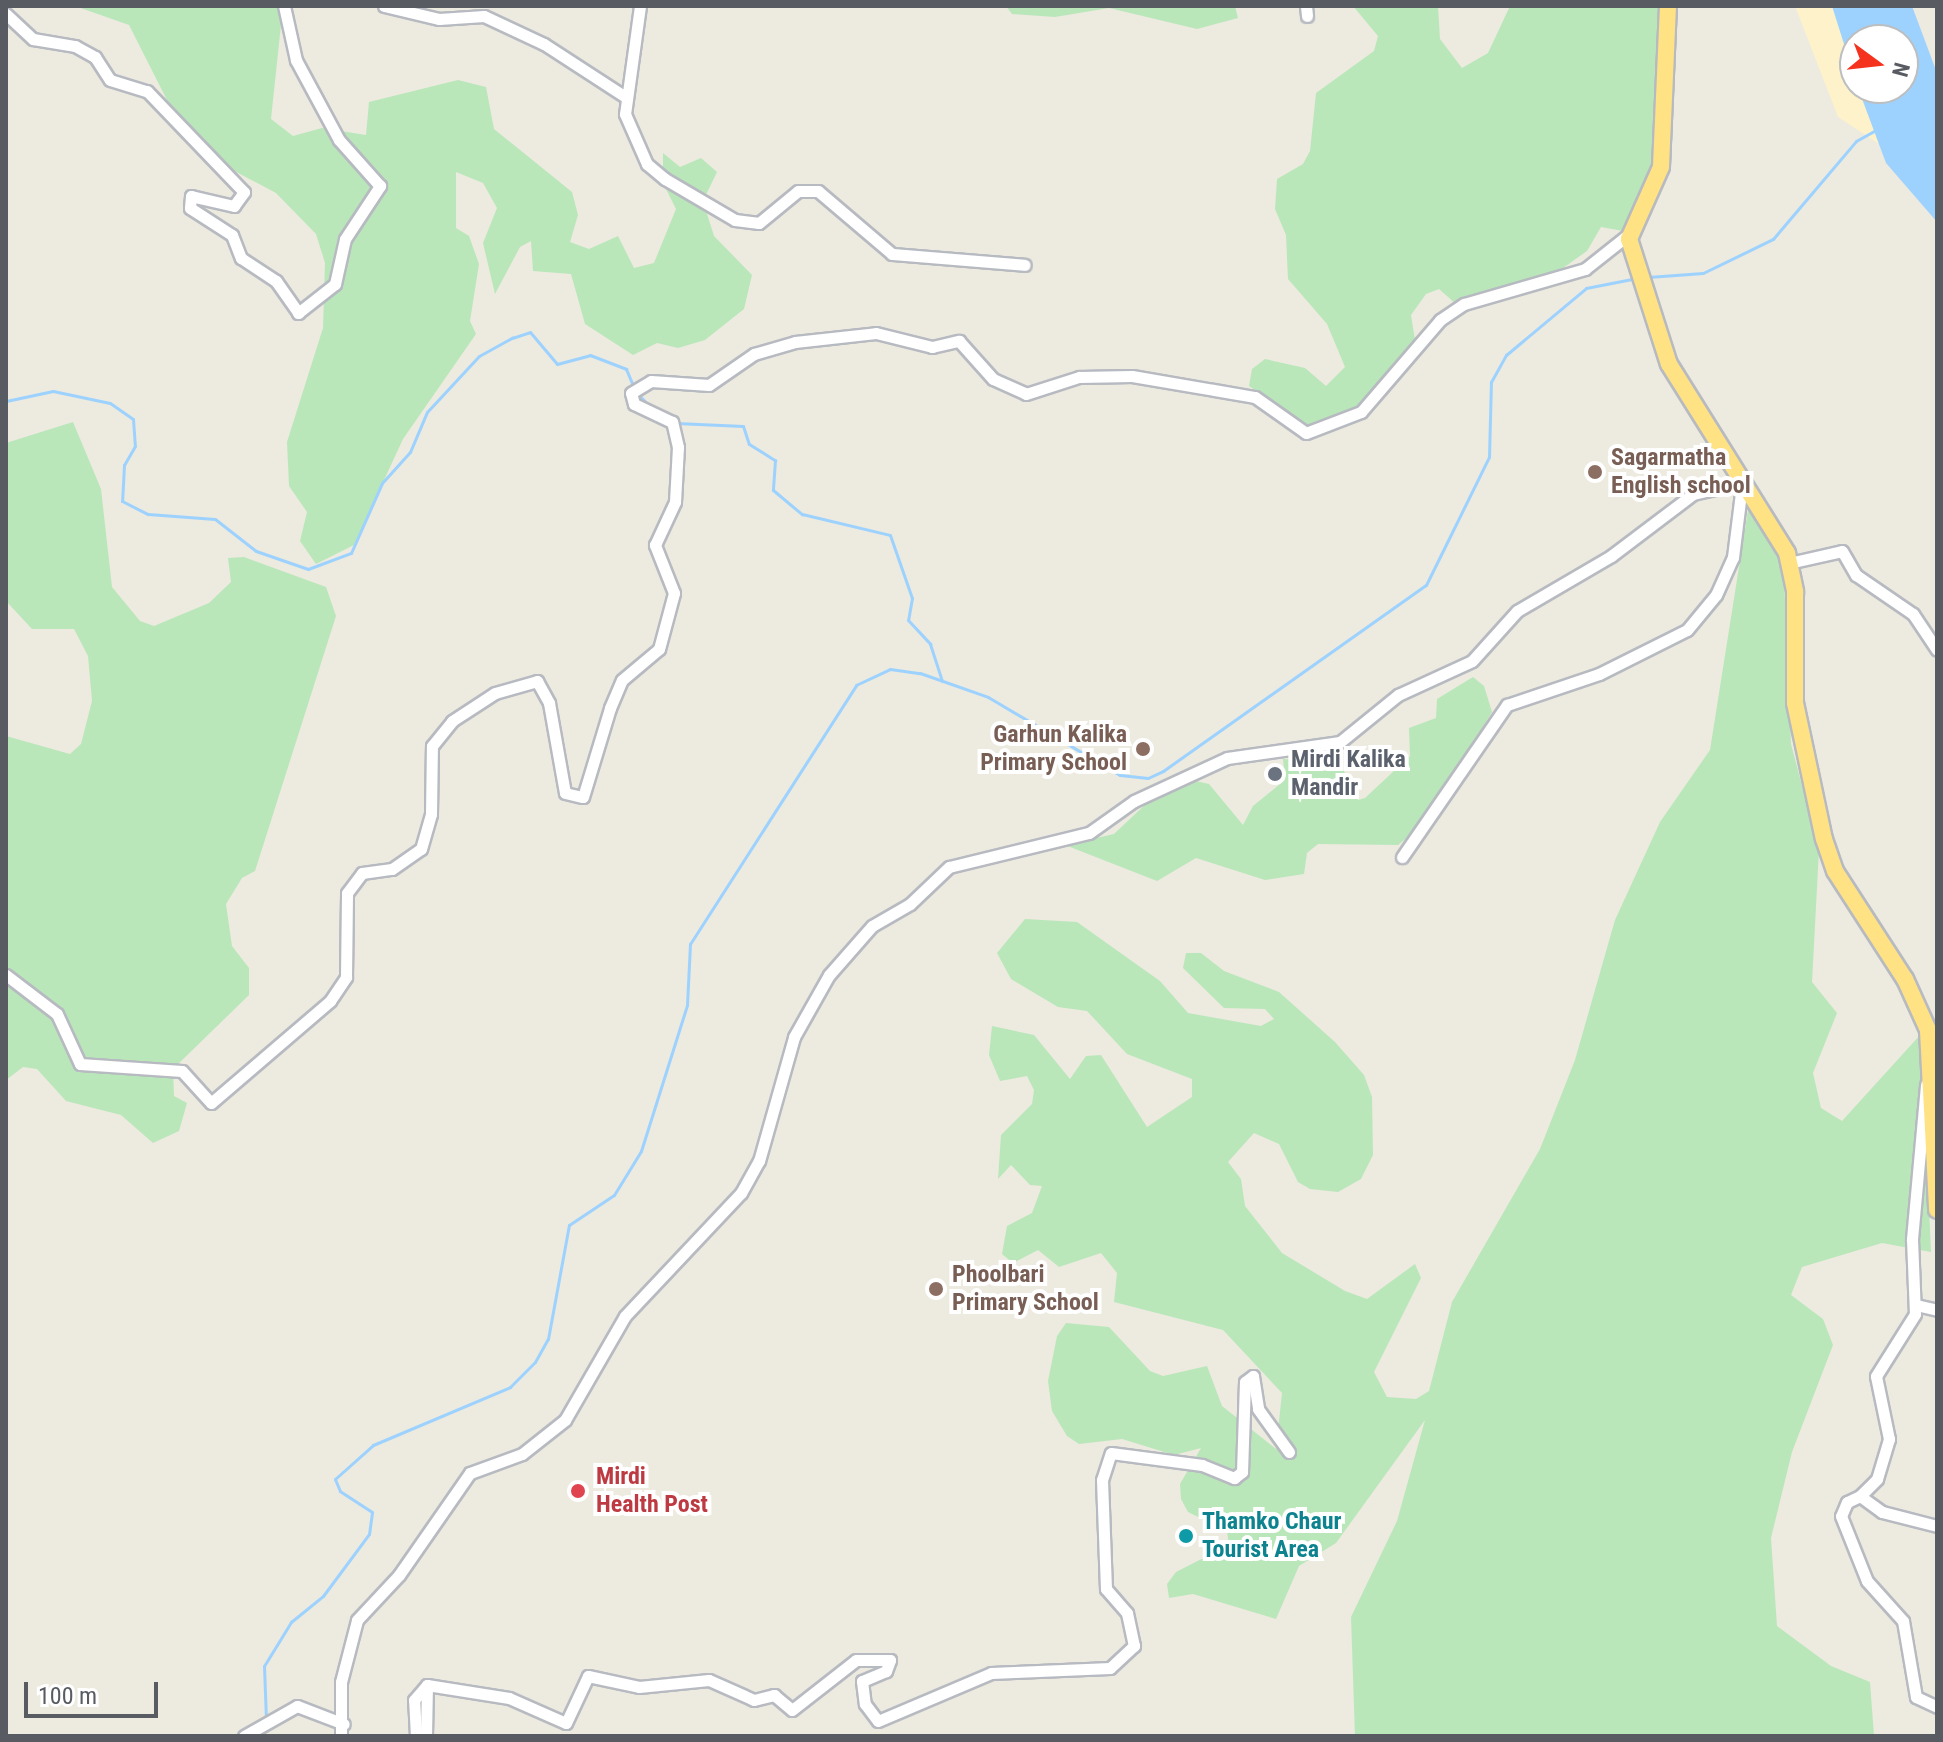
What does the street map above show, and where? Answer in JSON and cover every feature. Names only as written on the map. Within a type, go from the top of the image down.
[{"type":"highway","points":[[1668,6],[1661,167],[1631,235],[1669,364],[1741,484],[1775,527],[1789,563],[1795,703],[1824,839],[1835,871],[1920,1009],[1933,1065],[1937,1210]]},
{"type":"street","points":[[6,14],[33,39],[75,46],[95,57],[110,80],[147,91],[244,192],[234,206],[191,196],[190,208],[232,235],[241,258],[276,281],[298,313],[335,284],[345,239],[380,186],[339,140],[296,60],[284,6]]},
{"type":"street","points":[[384,6],[439,19],[484,16],[544,44],[624,96]]},
{"type":"street","points":[[640,6],[624,96],[647,164],[735,220],[759,223],[798,191],[818,191],[876,248],[892,254],[1025,265]]},
{"type":"street","points":[[6,975],[57,1014],[80,1064],[182,1071],[211,1103],[330,1001],[346,977],[347,893],[362,873],[392,869],[421,849],[431,814],[432,746],[452,721],[495,693],[537,681],[549,703],[565,793],[583,797],[610,708],[622,680],[659,649],[674,593],[655,545],[675,502],[678,447],[672,422],[634,404],[631,393],[651,381],[709,385],[782,346],[876,333],[932,347],[959,341],[993,379],[1026,394],[1079,377],[1132,376],[1255,397],[1306,433],[1361,412],[1440,320],[1464,304],[1585,269],[1631,235]]},
{"type":"street","points":[[342,1730],[341,1682],[357,1620],[399,1575],[470,1473],[522,1454],[565,1420],[625,1316],[741,1193],[759,1161],[799,1027],[829,975],[872,926],[910,904],[949,867],[1089,833],[1134,801],[1227,758],[1340,742],[1398,695],[1472,661],[1526,604],[1611,556],[1693,494],[1741,484],[1733,557],[1716,595],[1687,630],[1599,674],[1507,705],[1402,857]]},
{"type":"street","points":[[1789,563],[1842,551],[1856,575],[1913,614],[1937,650]]},
{"type":"street","points":[[1933,1065],[1917,1163],[1916,1305],[1911,1325],[1876,1376],[1889,1439],[1877,1479],[1841,1516],[1867,1581],[1903,1621],[1916,1697],[1937,1707]]},
{"type":"street","points":[[1916,1305],[1937,1310]]},
{"type":"street","points":[[427,1685],[509,1698],[566,1723],[588,1676],[639,1687],[709,1680],[754,1700],[774,1695],[792,1710],[856,1660],[890,1660],[886,1671],[862,1681],[865,1704],[878,1721],[991,1673],[1110,1668],[1134,1646],[1127,1613],[1106,1589],[1102,1480],[1111,1453],[1202,1465],[1234,1478],[1242,1472],[1245,1382],[1253,1376],[1258,1409],[1289,1452]]},
{"type":"street","points":[[1860,1496],[1882,1512],[1937,1526]]},
{"type":"street","points":[[416,1736],[414,1700],[427,1685]]},
{"type":"street","points":[[426,1736],[427,1685]]},
{"type":"street","points":[[249,1732],[279,1713],[309,1705],[342,1730]]},
{"type":"green space","points":[[75,6],[283,6],[271,119],[293,136],[322,128],[366,135],[369,102],[458,80],[486,87],[494,129],[572,192],[578,215],[570,242],[589,249],[618,236],[634,268],[654,263],[676,209],[663,183],[663,153],[680,167],[701,158],[717,172],[703,201],[714,236],[752,275],[744,309],[705,340],[678,348],[657,343],[633,355],[585,324],[571,274],[533,271],[531,241],[520,247],[495,294],[483,243],[497,208],[483,183],[456,172],[456,228],[469,236],[479,264],[470,321],[476,334],[403,439],[354,545],[316,564],[300,541],[307,512],[289,486],[287,442],[323,328],[325,263],[316,234],[276,193],[227,167],[169,104],[129,25]]},
{"type":"green space","points":[[1006,6],[1235,6],[1238,18],[1197,29],[1109,8],[1055,17],[1012,14]]},
{"type":"green space","points":[[1353,6],[1438,6],[1440,39],[1462,68],[1488,53],[1510,6],[1663,6],[1651,172],[1623,231],[1601,227],[1587,251],[1563,268],[1456,304],[1439,289],[1426,294],[1411,315],[1415,340],[1405,361],[1354,412],[1312,428],[1249,386],[1252,369],[1265,359],[1305,368],[1326,386],[1345,367],[1327,324],[1288,279],[1286,235],[1275,209],[1277,179],[1303,164],[1310,151],[1316,93],[1374,51],[1378,36]]},
{"type":"green space","points":[[73,422],[101,489],[112,587],[140,621],[154,626],[209,603],[231,582],[228,558],[244,557],[326,587],[336,616],[255,871],[242,878],[226,904],[232,946],[249,968],[249,995],[173,1069],[174,1096],[187,1103],[179,1131],[153,1143],[121,1115],[66,1101],[37,1069],[23,1067],[6,1080],[6,736],[70,754],[81,744],[92,701],[88,656],[74,629],[32,629],[6,601],[6,443]]},
{"type":"green space","points":[[1748,510],[1761,516],[1775,541],[1784,576],[1791,744],[1819,850],[1812,982],[1837,1013],[1813,1073],[1821,1108],[1842,1121],[1921,1034],[1931,1252],[1882,1243],[1802,1267],[1791,1295],[1823,1319],[1833,1345],[1792,1452],[1771,1538],[1777,1626],[1831,1666],[1870,1682],[1874,1736],[1355,1736],[1351,1617],[1397,1521],[1425,1420],[1336,1543],[1299,1566],[1276,1619],[1193,1594],[1169,1598],[1167,1584],[1176,1572],[1229,1545],[1227,1531],[1188,1512],[1181,1499],[1180,1484],[1201,1448],[1174,1455],[1122,1439],[1079,1444],[1067,1436],[1052,1411],[1048,1381],[1057,1336],[1066,1323],[1109,1327],[1150,1371],[1163,1376],[1207,1366],[1222,1406],[1276,1449],[1282,1393],[1223,1330],[1114,1302],[1117,1273],[1101,1253],[1059,1267],[1038,1250],[1013,1263],[1002,1254],[1007,1226],[1032,1213],[1042,1186],[1030,1185],[1011,1165],[998,1179],[1001,1135],[1032,1104],[1034,1090],[1027,1076],[1000,1081],[989,1055],[992,1026],[1034,1035],[1070,1079],[1086,1056],[1101,1055],[1147,1127],[1192,1097],[1192,1079],[1127,1054],[1087,1011],[1058,1007],[1011,979],[997,953],[1025,919],[1077,922],[1160,981],[1188,1013],[1261,1026],[1274,1019],[1265,1009],[1224,1008],[1183,968],[1186,953],[1201,953],[1224,971],[1279,992],[1335,1042],[1364,1075],[1372,1097],[1373,1155],[1361,1179],[1338,1192],[1310,1189],[1298,1182],[1279,1144],[1254,1133],[1228,1162],[1241,1179],[1245,1206],[1282,1253],[1345,1291],[1367,1299],[1415,1264],[1421,1278],[1374,1372],[1387,1397],[1416,1399],[1429,1391],[1452,1302],[1540,1149],[1575,1060],[1615,920],[1660,822],[1710,750]]},
{"type":"green space","points":[[1473,677],[1484,686],[1492,712],[1425,823],[1398,845],[1318,844],[1307,853],[1304,874],[1265,880],[1196,858],[1157,881],[1065,845],[1114,834],[1150,800],[1196,781],[1209,784],[1243,825],[1253,806],[1285,780],[1283,759],[1339,761],[1358,800],[1365,798],[1410,756],[1409,728],[1436,718],[1437,699]]},
{"type":"sand","points":[[1795,6],[1832,6],[1839,27],[1839,104],[1865,104],[1879,144],[1838,117]]},
{"type":"water","points":[[1832,6],[1912,6],[1919,24],[1839,24],[1839,28]]},
{"type":"water","points":[[1919,25],[1937,73],[1937,222],[1886,163],[1864,104],[1919,104]]},
{"type":"waterway","points":[[1648,277],[1703,273],[1773,239],[1856,141],[1879,128]]},
{"type":"waterway","points":[[266,1720],[264,1666],[291,1622],[323,1596],[369,1534],[372,1512],[340,1491],[335,1479],[373,1445],[510,1387],[535,1362],[548,1339],[569,1225],[614,1195],[641,1151],[687,1005],[690,944],[856,685],[890,669],[920,673],[988,697],[1120,775],[1148,778],[1163,771],[1426,585],[1489,457],[1491,382],[1506,355],[1586,288],[1637,278]]},
{"type":"waterway","points":[[6,401],[53,391],[110,403],[133,419],[135,446],[124,465],[122,501],[148,514],[215,519],[256,551],[308,569],[351,553],[382,483],[410,452],[427,412],[479,356],[530,332],[557,364],[590,355],[626,369],[634,388]]},
{"type":"waterway","points":[[638,394],[649,406]]},
{"type":"waterway","points":[[676,423],[743,426],[749,444],[775,460],[773,490],[802,514],[890,535],[912,598],[908,620],[930,644],[942,681]]},
{"type":"place","name":"Sagarmatha English school","points":[[1595,472]]},
{"type":"place","name":"Garhun Kalika Primary School","points":[[1143,749]]},
{"type":"place","name":"Mirdi Kalika Mandir","points":[[1275,774]]},
{"type":"place","name":"Phoolbari Primary School","points":[[936,1289]]},
{"type":"place","name":"Mirdi Health Post","points":[[578,1491]]},
{"type":"place","name":"Thamko Chaur Tourist Area","points":[[1186,1536]]}]
